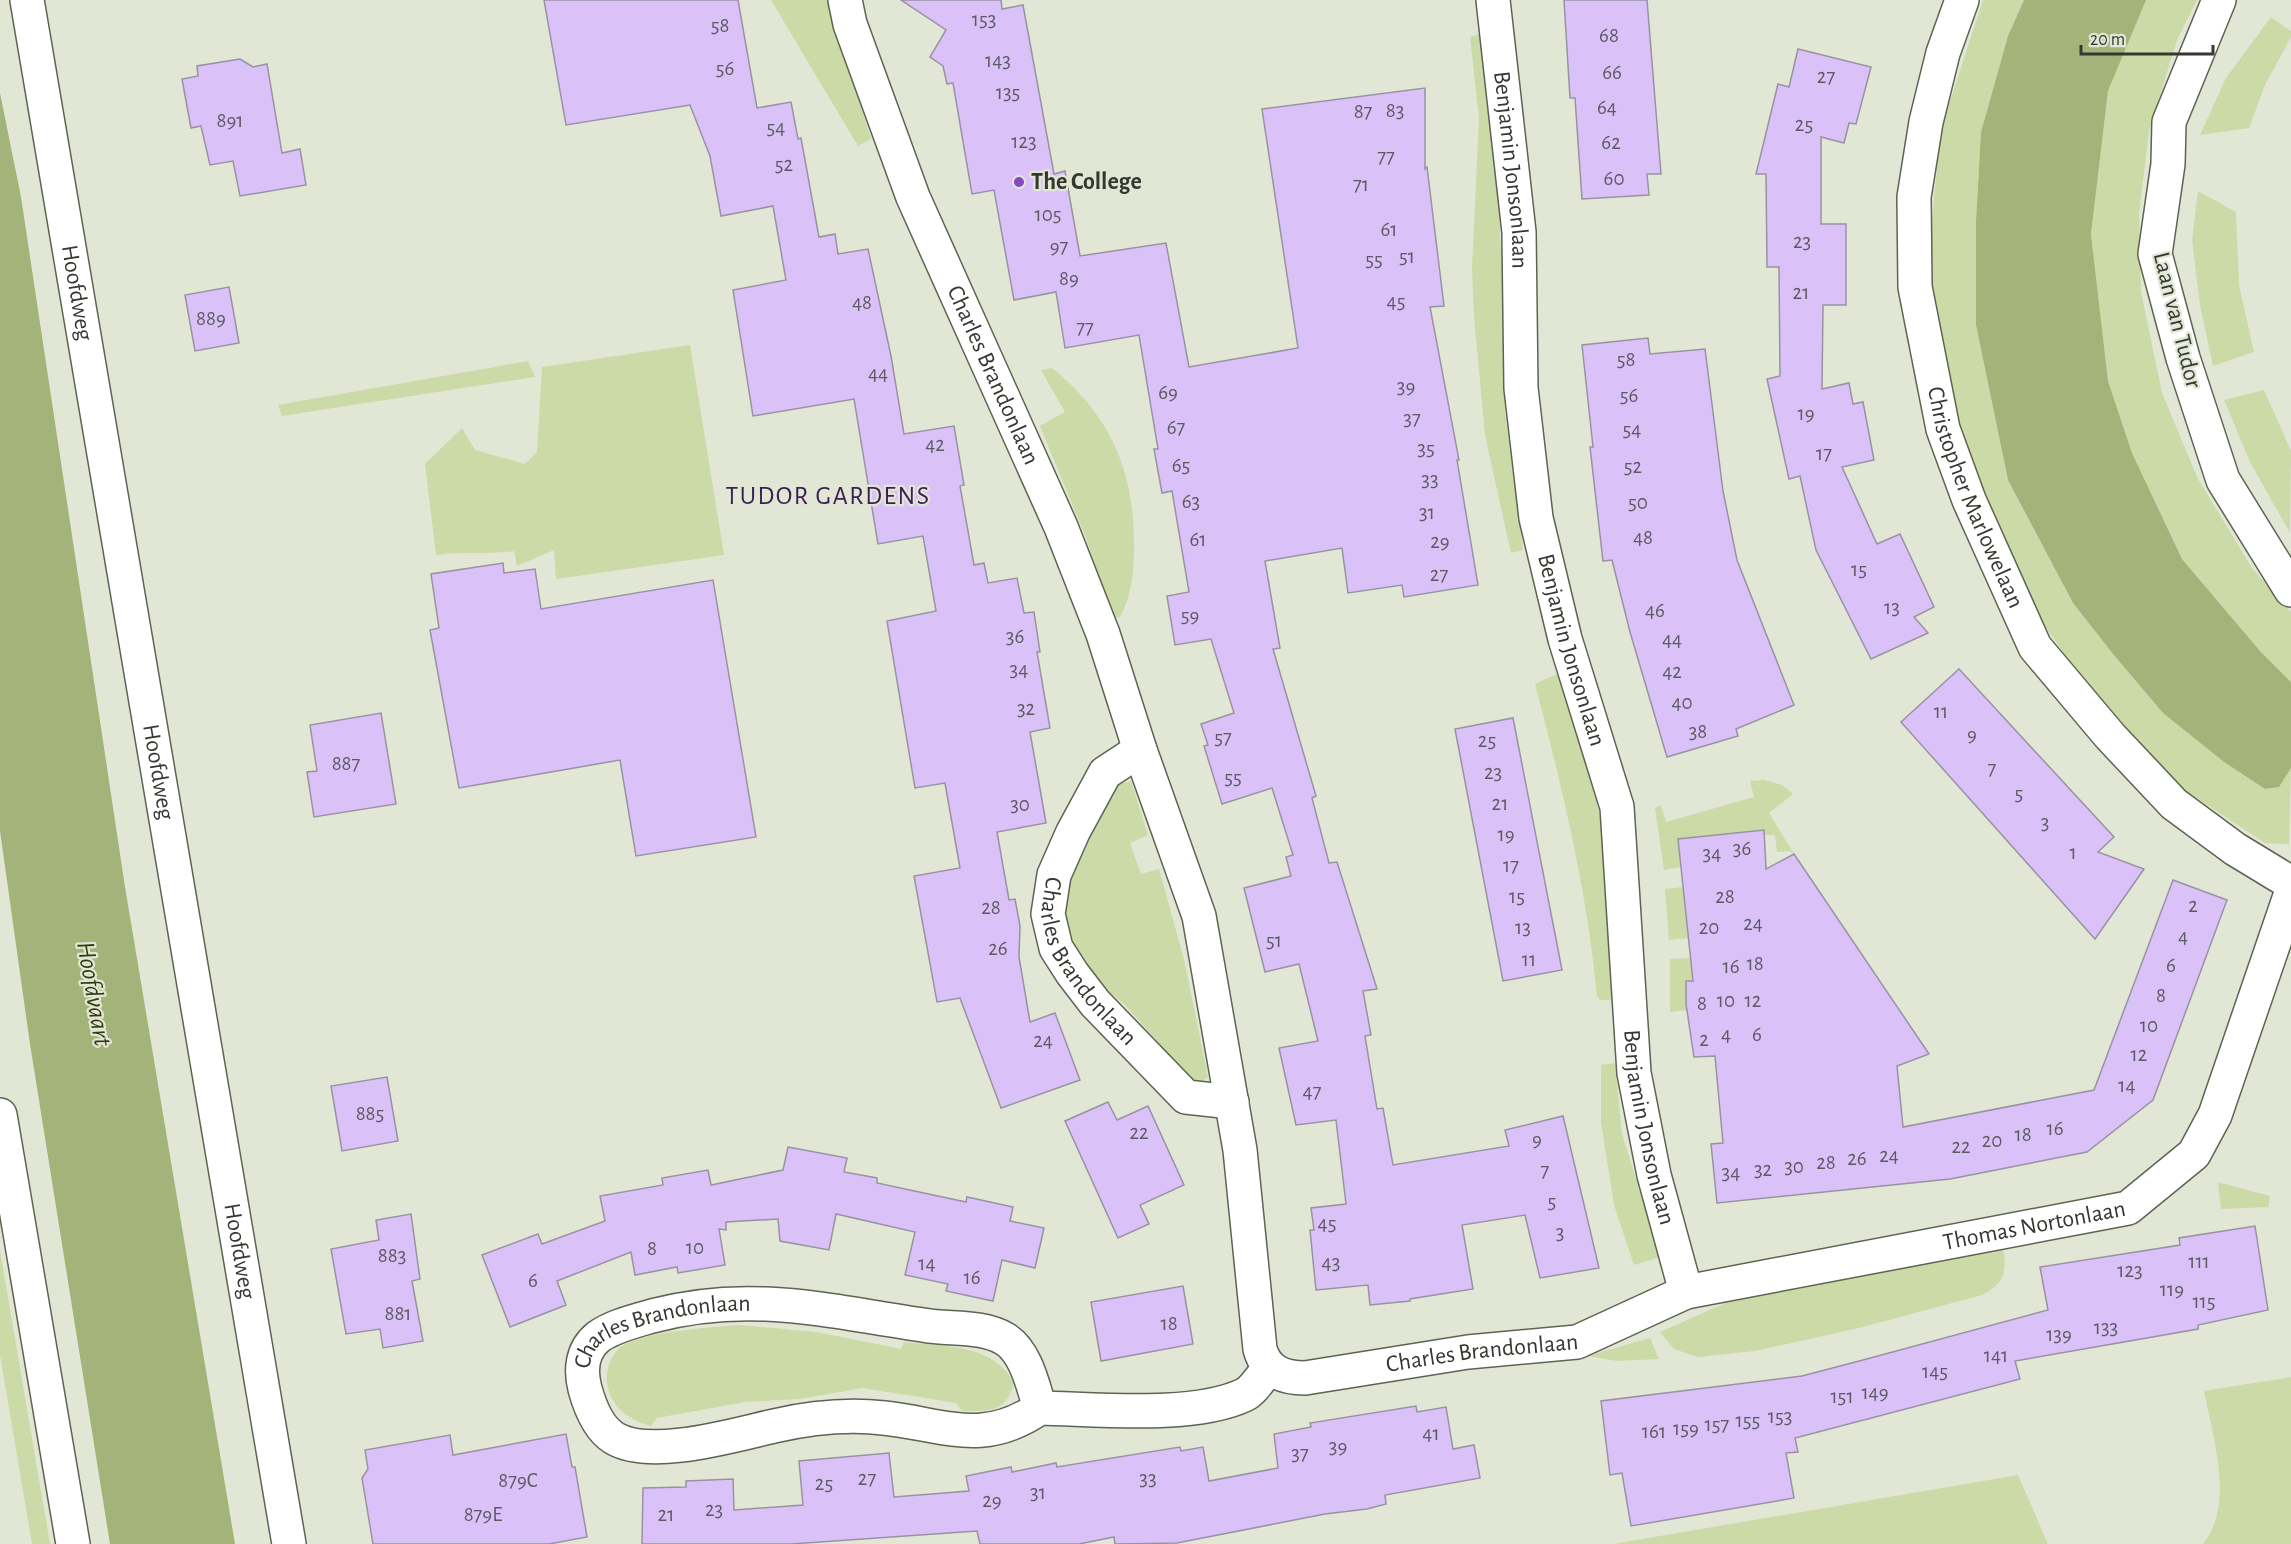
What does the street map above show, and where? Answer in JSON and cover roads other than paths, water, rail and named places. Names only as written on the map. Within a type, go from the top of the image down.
[{"type":"street","name":"Hoofdweg","points":[[27,0],[289,1544]]},
{"type":"street","name":"Charles Brandonlaan","points":[[845,0],[850,24],[913,197],[1061,527],[1103,634],[1140,750],[1199,916],[1240,1150],[1260,1349],[1269,1368],[1288,1378],[1305,1378],[1468,1352],[1577,1342],[1686,1292]]},
{"type":"street","name":"Benjamin Jonsonlaan","points":[[1493,0],[1519,232],[1521,388],[1536,518],[1565,639],[1617,807],[1634,1073],[1654,1175],[1686,1292]]},
{"type":"street","name":"Christopher Marlowelaan","points":[[1962,0],[1943,53],[1934,87],[1914,197],[1916,287],[1943,429],[1965,490],[2035,647],[2110,736],[2174,804],[2235,849],[2291,883]]},
{"type":"street","name":"Laan van Tudor","points":[[2219,0],[2169,122],[2168,164],[2155,254],[2183,358],[2223,480],[2291,590]]},
{"type":"street","name":"Charles Brandonlaan","points":[[1140,750],[1105,773],[1073,832],[1054,875],[1048,914],[1056,948],[1095,1004],[1186,1097],[1232,1102]]},
{"type":"street","name":"Thomas Nortonlaan","points":[[1686,1292],[2128,1208],[2194,1154],[2215,1115],[2291,893]]},
{"type":"street","points":[[0,1115],[74,1544]]},
{"type":"street","name":"Charles Brandonlaan","points":[[1040,1408],[1025,1363],[1008,1341],[987,1330],[925,1326],[776,1303],[736,1303],[670,1311],[629,1322],[598,1337],[585,1354],[582,1375],[597,1419],[613,1437],[636,1447],[720,1437],[833,1417],[882,1418],[970,1431],[1002,1429],[1040,1408],[1170,1409],[1211,1405],[1246,1395],[1269,1368]]},
{"type":"water","points":[[2024,0],[2146,0],[2108,91],[2091,234],[2108,381],[2132,453],[2182,559],[2260,651],[2291,682],[2291,768],[2279,787],[2265,789],[2224,762],[2163,713],[2073,603],[2008,480],[1976,325],[1976,221],[1981,132],[2008,36]]},
{"type":"water","name":"Hoofdvaart","points":[[0,93],[21,197],[125,887],[235,1544],[110,1544],[30,1044],[0,831]]},
{"type":"place","name":"The College","points":[[1019,182]]},
{"type":"district","name":"TUDOR GARDENS","points":[[828,496]]}]
